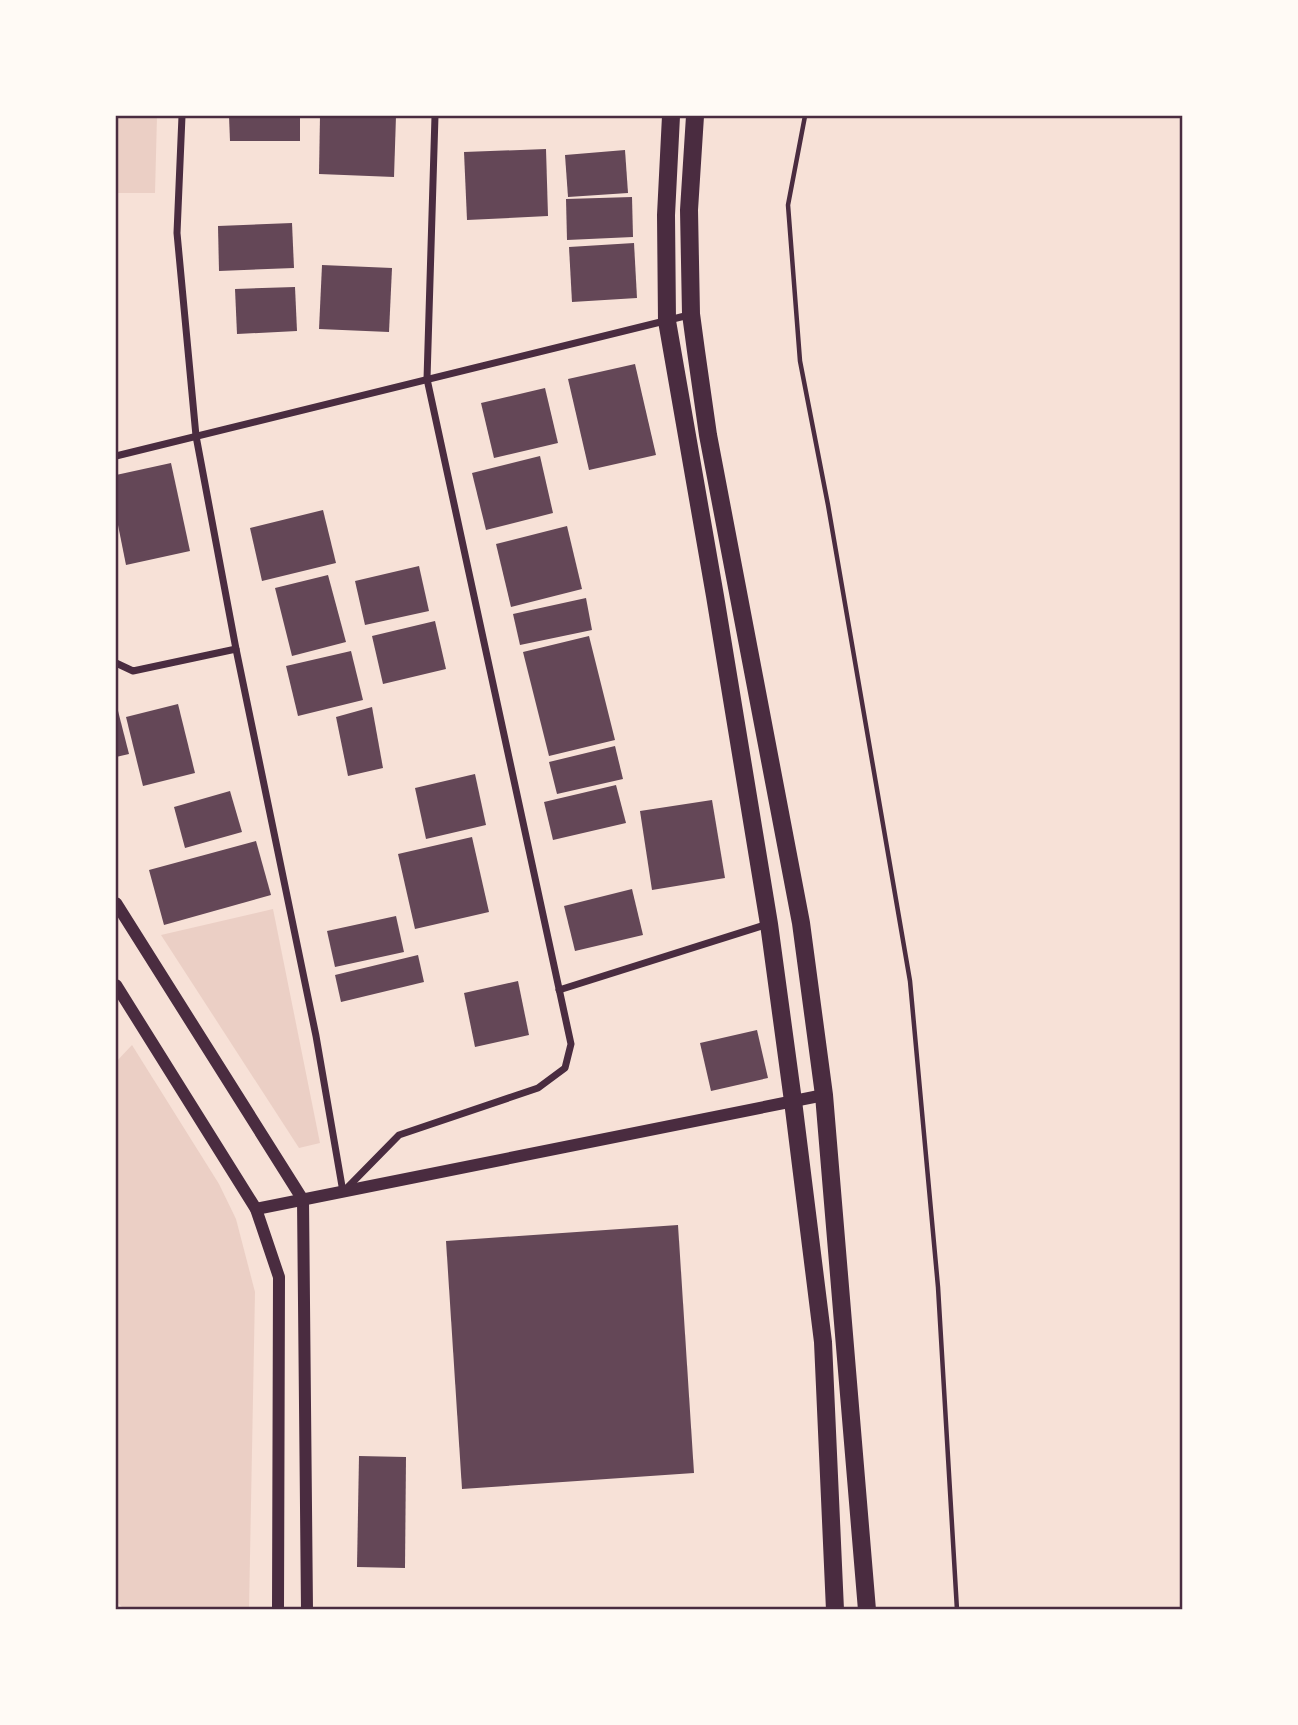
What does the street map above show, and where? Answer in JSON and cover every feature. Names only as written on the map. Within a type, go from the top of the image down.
[{"type":"main road","points":[[671,116],[666,215],[667,321],[769,924],[793,1101],[823,1342],[835,1609]]},
{"type":"main road","points":[[695,116],[688,210],[691,314],[708,435],[801,923],[824,1095],[867,1609]]},
{"type":"street","points":[[182,116],[177,233],[196,436],[236,649],[316,1036],[343,1192]]},
{"type":"street","points":[[343,1192],[399,1135],[538,1088],[565,1068],[571,1044],[427,379],[435,116]]},
{"type":"street","points":[[116,456],[691,314]]},
{"type":"street","points":[[116,663],[133,671],[236,649]]},
{"type":"street","points":[[116,903],[303,1200],[307,1609]]},
{"type":"street","points":[[559,990],[769,924]]},
{"type":"street","points":[[116,985],[256,1209],[279,1278],[278,1609]]},
{"type":"street","points":[[256,1209],[824,1095]]},
{"type":"path","points":[[805,116],[788,205],[800,360],[910,981],[938,1287],[957,1609]]},
{"type":"shaded area","points":[[116,116],[157,116],[155,193],[116,193]]},
{"type":"shaded area","points":[[273,909],[320,1143],[299,1148],[161,935]]},
{"type":"shaded area","points":[[132,1045],[219,1184],[236,1219],[255,1292],[249,1609],[124,1609],[116,1601],[116,1062]]},
{"type":"building","points":[[229,116],[300,116],[300,141],[230,141]]},
{"type":"building","points":[[320,116],[396,116],[394,177],[319,174]]},
{"type":"building","points":[[546,149],[548,216],[467,220],[464,152]]},
{"type":"building","points":[[625,150],[628,193],[568,197],[565,155]]},
{"type":"building","points":[[632,197],[633,237],[567,240],[566,199]]},
{"type":"building","points":[[292,223],[294,268],[219,271],[218,226]]},
{"type":"building","points":[[634,243],[637,298],[572,302],[569,247]]},
{"type":"building","points":[[322,265],[392,268],[389,332],[319,329]]},
{"type":"building","points":[[295,287],[297,331],[237,334],[235,289]]},
{"type":"building","points":[[635,364],[656,455],[589,470],[568,379]]},
{"type":"building","points":[[545,388],[558,443],[494,458],[481,403]]},
{"type":"building","points":[[540,456],[553,513],[486,530],[472,473]]},
{"type":"building","points":[[171,463],[190,551],[126,565],[116,515],[116,475]]},
{"type":"building","points":[[323,510],[336,563],[262,581],[250,528]]},
{"type":"building","points":[[567,526],[582,589],[511,607],[496,544]]},
{"type":"building","points":[[419,566],[429,611],[365,625],[355,581]]},
{"type":"building","points":[[328,575],[346,642],[292,656],[275,588]]},
{"type":"building","points":[[586,598],[592,630],[520,645],[513,614]]},
{"type":"building","points":[[435,621],[446,669],[383,684],[372,636]]},
{"type":"building","points":[[589,636],[615,740],[549,756],[523,652]]},
{"type":"building","points":[[351,651],[363,700],[298,716],[286,666]]},
{"type":"building","points":[[116,703],[129,754],[116,757]]},
{"type":"building","points":[[178,704],[195,773],[143,786],[126,717]]},
{"type":"building","points":[[372,707],[383,768],[348,776],[336,717]]},
{"type":"building","points":[[615,746],[623,779],[557,794],[549,762]]},
{"type":"building","points":[[475,774],[486,825],[426,839],[415,788]]},
{"type":"building","points":[[616,785],[626,823],[553,840],[544,802]]},
{"type":"building","points":[[230,791],[242,832],[185,848],[174,807]]},
{"type":"building","points":[[712,800],[725,878],[652,890],[640,811]]},
{"type":"building","points":[[472,837],[489,912],[415,929],[398,854]]},
{"type":"building","points":[[256,841],[271,895],[164,925],[149,870]]},
{"type":"building","points":[[632,889],[643,935],[575,951],[564,906]]},
{"type":"building","points":[[396,916],[404,952],[335,967],[327,931]]},
{"type":"building","points":[[418,955],[424,982],[341,1002],[335,975]]},
{"type":"building","points":[[518,981],[529,1035],[475,1047],[464,993]]},
{"type":"building","points":[[757,1030],[768,1078],[711,1091],[700,1043]]},
{"type":"building","points":[[678,1225],[694,1473],[462,1489],[446,1241]]},
{"type":"building","points":[[359,1456],[406,1457],[405,1568],[357,1567]]}]
